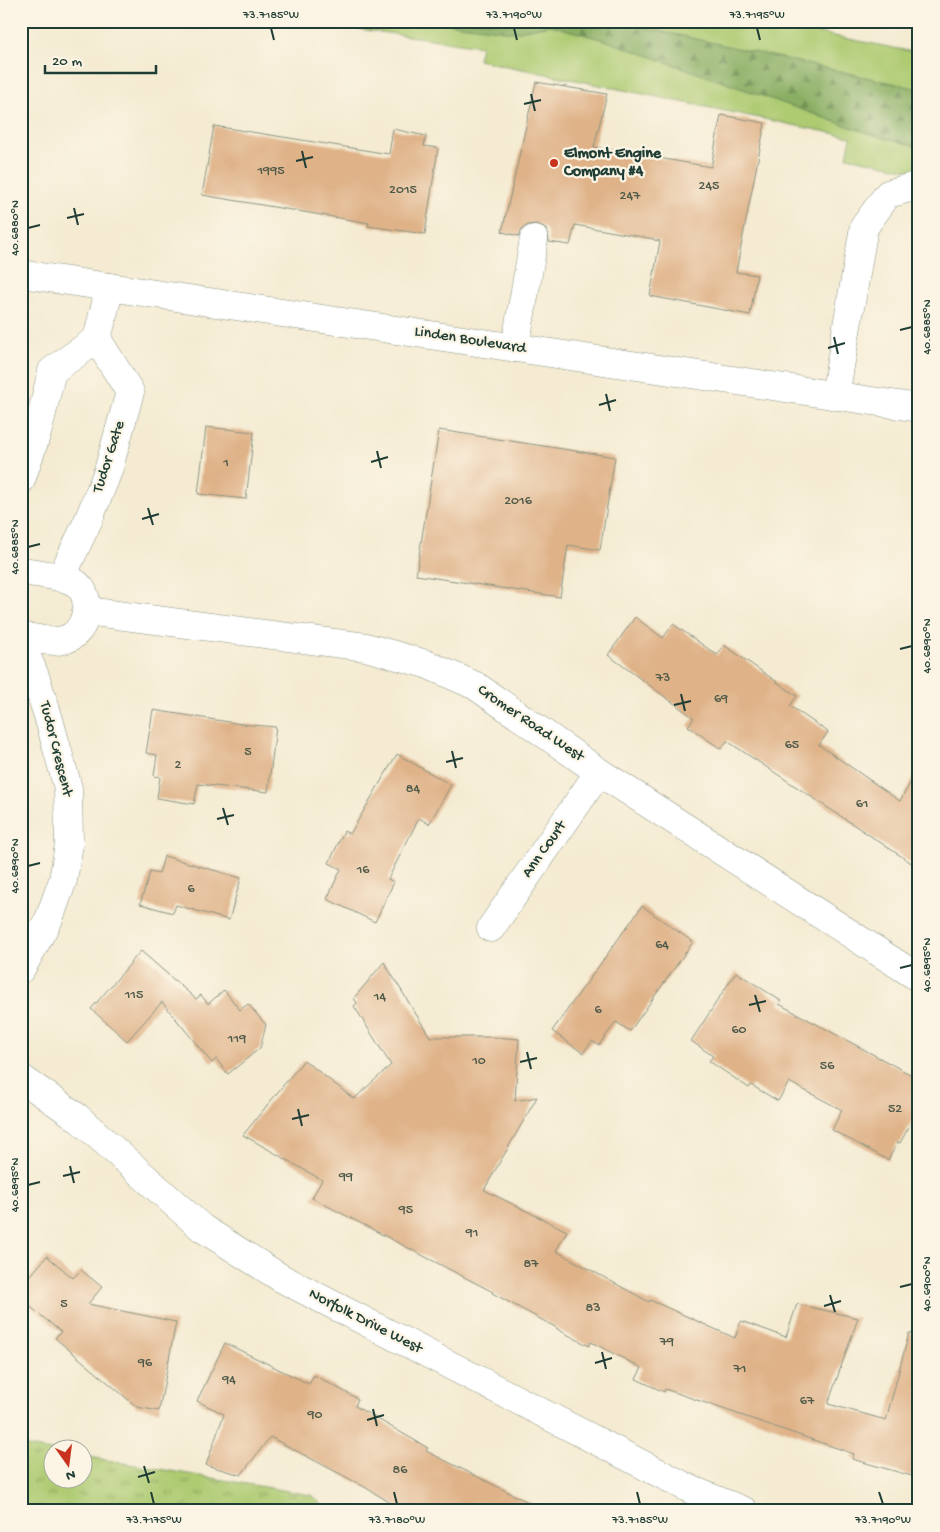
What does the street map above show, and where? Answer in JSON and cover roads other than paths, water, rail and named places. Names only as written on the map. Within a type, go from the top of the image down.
[{"type":"street","points":[[835,396],[864,227],[888,194],[919,185]]},
{"type":"street","points":[[515,348],[534,239]]},
{"type":"street","name":"Linden Boulevard","points":[[21,274],[919,408]]},
{"type":"street","points":[[21,480],[38,430],[52,372],[97,339],[110,287]]},
{"type":"street","name":"Tudor Gate","points":[[61,578],[88,521],[108,471],[130,392],[97,339]]},
{"type":"street","points":[[21,571],[61,578],[75,583],[85,595],[86,611],[84,623],[76,634],[64,640],[50,641],[21,636]]},
{"type":"street","name":"Cromer Road West","points":[[86,611],[366,647],[426,664],[476,686],[599,772],[919,978]]},
{"type":"street","name":"Tudor Crescent","points":[[21,642],[48,716],[68,788],[69,844],[62,880],[49,919],[21,969]]},
{"type":"street","name":"Ann Court","points":[[491,928],[599,772]]},
{"type":"street","name":"Norfolk Drive West","points":[[21,1078],[77,1117],[202,1228],[281,1278],[692,1490],[744,1511]]},
{"type":"place","name":"Elmont Engine Company #4","points":[[554,163]]}]
